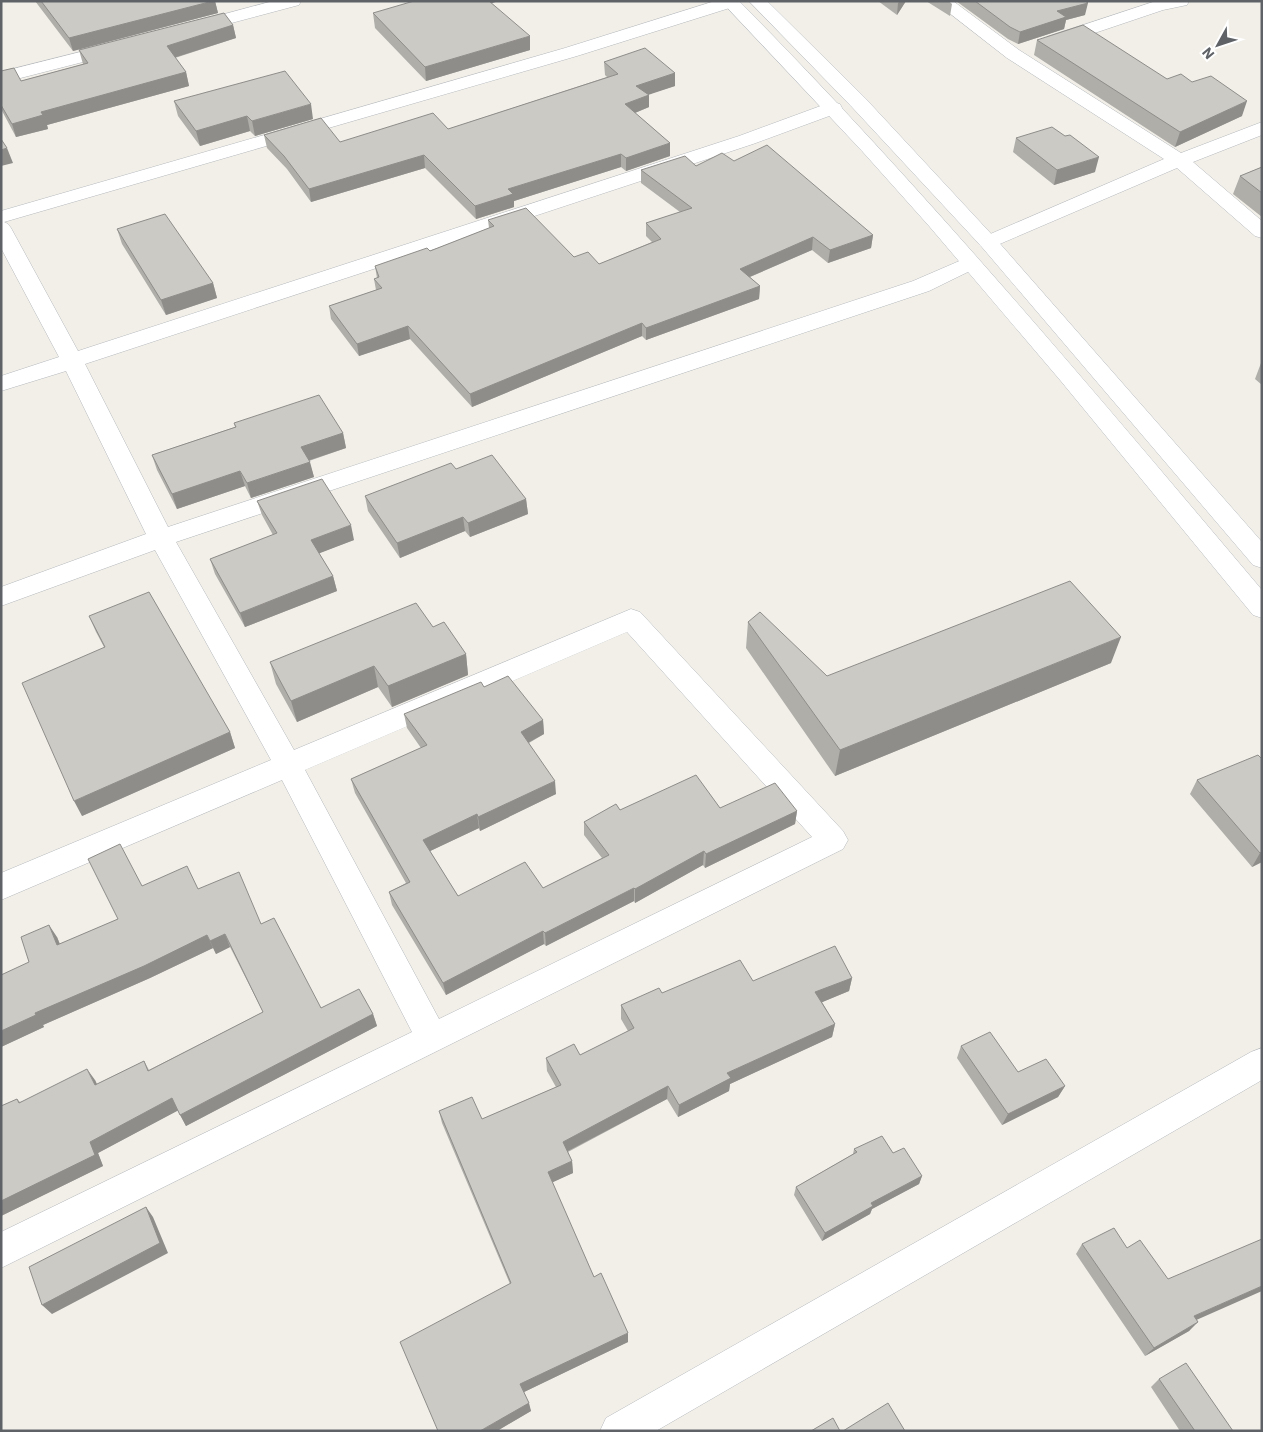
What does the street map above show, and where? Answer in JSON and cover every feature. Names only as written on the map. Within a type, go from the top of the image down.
[{"type":"street","points":[[181,31],[292,1]]},
{"type":"street","points":[[758,1],[858,102],[988,242],[1262,559]]},
{"type":"street","points":[[942,1],[1013,54],[1179,160],[1262,232]]},
{"type":"street","points":[[1013,54],[1158,6],[1181,1]]},
{"type":"street","points":[[1,217],[571,52],[729,2],[833,108],[971,262],[1262,608]]},
{"type":"street","points":[[1,78],[134,43]]},
{"type":"street","points":[[1,384],[746,140],[833,108]]},
{"type":"street","points":[[988,242],[1179,160],[1262,128]]},
{"type":"street","points":[[1,228],[72,361],[161,538],[288,765],[432,1038]]},
{"type":"street","points":[[1,597],[161,538],[912,289],[971,262]]},
{"type":"street","points":[[1,887],[631,620],[832,840],[1,1251]]},
{"type":"street","points":[[619,1431],[1262,1063]]},
{"type":"building","points":[[41,1],[213,1],[69,38]]},
{"type":"building","points":[[414,1],[489,1],[530,36],[425,67],[373,13]]},
{"type":"building","points":[[975,1],[1085,1],[1088,3],[1057,11],[1066,17],[1020,32],[1010,27]]},
{"type":"building","points":[[224,13],[233,25],[167,46],[186,72],[41,112],[43,115],[12,124],[1,105],[1,71],[14,68],[21,81],[88,63],[79,50]]},
{"type":"building","points":[[1083,25],[1167,79],[1181,74],[1192,82],[1211,76],[1247,101],[1180,132],[1037,40]]},
{"type":"building","points":[[645,48],[675,73],[636,86],[649,95],[625,104],[670,143],[626,158],[621,154],[508,189],[513,194],[475,206],[424,155],[309,189],[284,156],[264,135],[321,118],[340,142],[433,113],[448,129],[618,74],[604,62]]},
{"type":"building","points":[[285,71],[311,104],[252,121],[247,116],[196,131],[174,101]]},
{"type":"building","points":[[1052,127],[1065,136],[1070,135],[1099,157],[1057,170],[1016,138]]},
{"type":"building","points":[[1,139],[7,148],[1,150]]},
{"type":"building","points":[[767,145],[873,235],[830,250],[813,237],[740,269],[760,286],[646,328],[642,323],[470,394],[408,326],[357,344],[329,306],[382,288],[374,279],[379,277],[375,266],[427,248],[430,251],[494,226],[488,220],[526,208],[574,257],[588,252],[599,264],[661,239],[646,223],[692,208],[641,170],[685,156],[696,166],[722,153],[734,161]]},
{"type":"building","points":[[1262,167],[1262,193],[1240,176]]},
{"type":"building","points":[[165,214],[213,283],[161,300],[117,229]]},
{"type":"building","points":[[319,395],[343,433],[301,447],[310,462],[247,483],[240,471],[172,494],[152,455],[236,427],[234,423]]},
{"type":"building","points":[[492,455],[526,499],[468,523],[463,517],[397,543],[365,496],[451,463],[456,469]]},
{"type":"building","points":[[322,479],[351,525],[311,540],[333,576],[240,613],[210,559],[277,533],[257,501]]},
{"type":"building","points":[[1070,581],[1121,637],[840,750],[748,622],[760,612],[827,676]]},
{"type":"building","points":[[149,592],[230,732],[74,801],[22,683],[105,647],[89,616]]},
{"type":"building","points":[[416,603],[433,627],[444,622],[466,654],[388,686],[374,666],[291,701],[270,662]]},
{"type":"building","points":[[508,676],[543,720],[521,732],[555,781],[478,817],[477,814],[423,840],[458,896],[525,862],[543,888],[609,855],[584,822],[616,804],[620,810],[696,775],[720,808],[775,783],[797,811],[706,854],[704,851],[635,889],[545,933],[543,931],[443,983],[389,892],[410,882],[351,779],[427,745],[404,714],[481,682],[484,687]]},
{"type":"building","points":[[1258,755],[1262,759],[1262,852],[1260,853],[1197,780]]},
{"type":"building","points":[[120,844],[142,886],[187,866],[198,889],[239,872],[261,924],[274,918],[321,1008],[359,989],[373,1014],[180,1115],[172,1098],[90,1142],[95,1155],[1,1201],[1,1106],[17,1099],[19,1103],[87,1069],[95,1085],[144,1061],[148,1071],[263,1012],[225,934],[210,941],[207,935],[144,966],[35,1013],[36,1015],[1,1031],[1,975],[29,962],[21,937],[49,925],[57,945],[118,919],[88,859]]},
{"type":"building","points":[[835,946],[852,978],[815,992],[835,1024],[727,1073],[731,1078],[679,1105],[668,1086],[563,1142],[572,1161],[548,1172],[594,1277],[601,1273],[628,1333],[520,1384],[529,1403],[480,1431],[438,1431],[400,1342],[511,1283],[439,1111],[472,1097],[482,1119],[561,1085],[546,1058],[574,1044],[580,1055],[634,1028],[621,1005],[659,988],[662,993],[740,960],[753,981]]},
{"type":"building","points":[[990,1032],[1018,1072],[1046,1059],[1065,1086],[1008,1114],[961,1046]]},
{"type":"building","points":[[882,1136],[893,1153],[904,1148],[922,1176],[871,1203],[873,1206],[825,1233],[796,1187],[857,1152],[854,1149]]},
{"type":"building","points":[[146,1207],[160,1243],[42,1305],[29,1267]]},
{"type":"building","points":[[1114,1228],[1127,1248],[1140,1240],[1168,1279],[1262,1239],[1262,1286],[1194,1316],[1198,1322],[1154,1348],[1082,1244]]},
{"type":"building","points":[[1186,1363],[1233,1431],[1195,1431],[1159,1379]]},
{"type":"building","points":[[888,1403],[905,1431],[843,1431]]},
{"type":"building","points":[[833,1418],[840,1431],[811,1431]]}]
